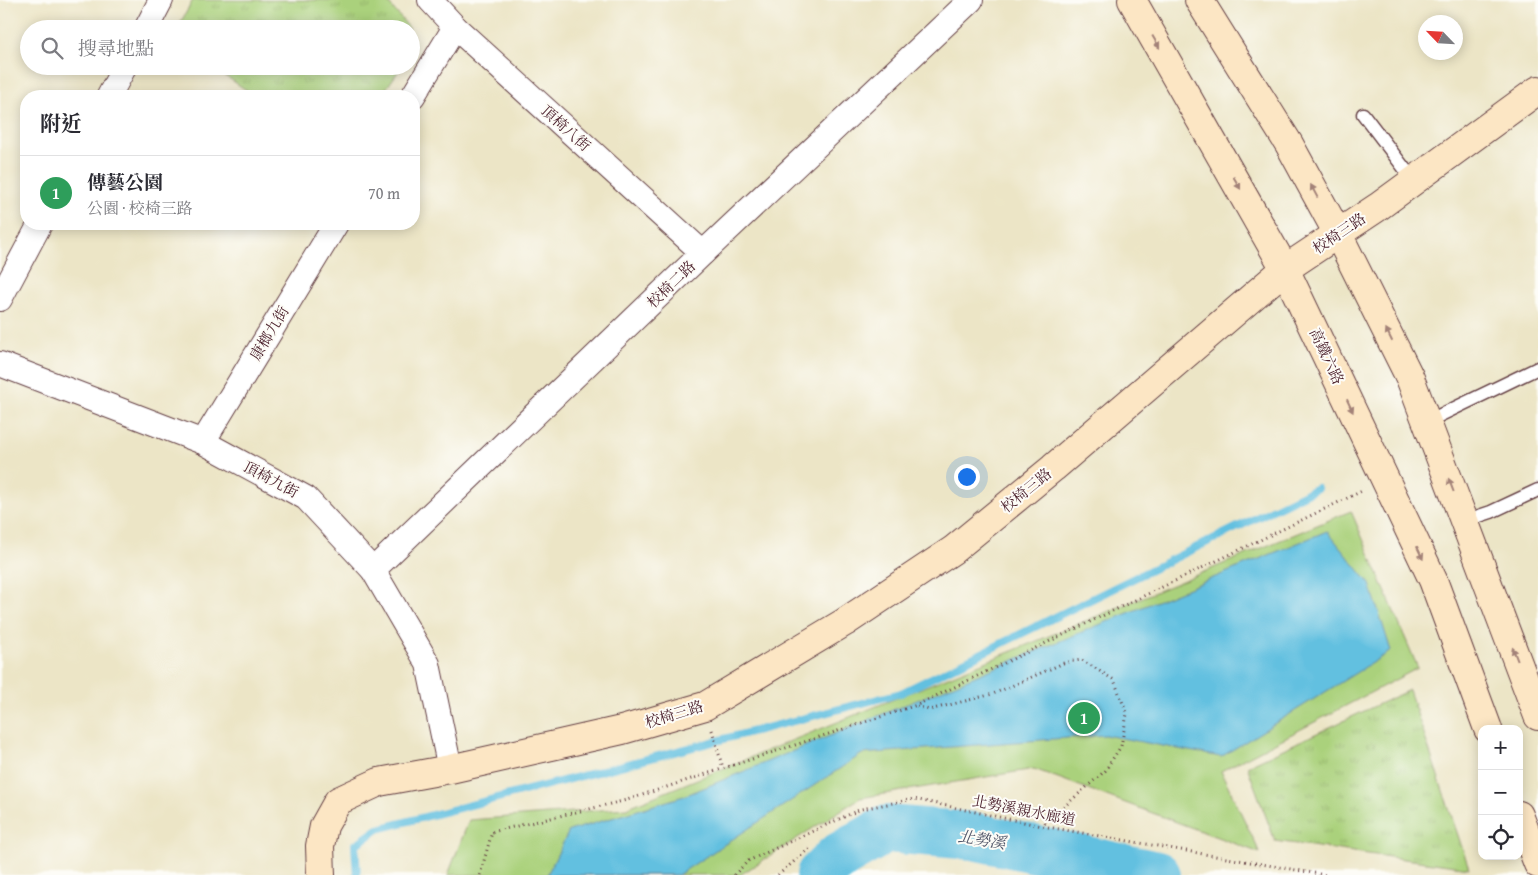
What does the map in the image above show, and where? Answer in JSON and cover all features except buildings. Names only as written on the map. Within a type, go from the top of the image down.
[{"type":"street","points":[[151,20],[161,0]]},
{"type":"street","name":"頂椅八街","points":[[430,0],[455,27],[703,253]]},
{"type":"street","name":"校椅二路","points":[[373,570],[703,253],[971,0]]},
{"type":"street","name":"高鐵六路","points":[[1132,0],[1285,269],[1433,580],[1487,725]]},
{"type":"street","points":[[1199,0],[1288,144],[1338,234],[1410,378],[1538,716]]},
{"type":"street","points":[[417,90],[455,27]]},
{"type":"street","points":[[112,90],[120,75]]},
{"type":"street","name":"校椅三路","points":[[321,875],[320,846],[324,826],[338,801],[379,782],[450,769],[622,730],[705,706],[845,622],[953,550],[1053,468],[1285,269],[1414,181],[1538,90]]},
{"type":"street","points":[[0,298],[37,230]]},
{"type":"street","name":"康榔九街","points":[[203,442],[332,230]]},
{"type":"street","name":"頂椅九街","points":[[0,364],[203,442],[306,498],[373,570],[428,664],[450,769]]},
{"type":"street","points":[[1523,825],[1538,864]]},
{"type":"lane","points":[[1362,114],[1414,181]]},
{"type":"lane","points":[[1426,422],[1538,368]]},
{"type":"lane","points":[[1464,521],[1491,512],[1538,490]]},
{"type":"path","points":[[480,875],[492,832],[627,800],[916,705],[1365,490]]},
{"type":"path","points":[[916,705],[929,710],[993,694],[1066,662],[1082,660],[1114,680],[1127,714],[1121,746],[1106,771],[1042,826]]},
{"type":"path","points":[[705,706],[723,768]]},
{"type":"path","name":"北勢溪親水廊道","points":[[734,875],[748,861],[861,809],[914,799],[1042,826],[1325,875]]},
{"type":"path","points":[[778,875],[810,848]]},
{"type":"green space","points":[[193,0],[386,0],[403,20],[182,20]]},
{"type":"green space","points":[[224,75],[396,75],[385,90],[246,90]]},
{"type":"green space","points":[[1351,511],[1418,668],[1221,771],[1260,853],[1034,769],[860,798],[740,875],[448,875],[469,820],[626,808]]},
{"type":"green space","points":[[1409,690],[1469,868],[1275,841],[1247,766]]},
{"type":"water","points":[[1327,531],[1370,584],[1391,651],[1221,757],[1105,735],[862,754],[678,875],[547,875],[569,831],[684,796]]},
{"type":"waterway","points":[[357,875],[355,845],[378,829],[901,693],[1317,488]]},
{"type":"waterway","name":"北勢溪","points":[[820,875],[838,857],[887,829],[973,836],[1157,875]]},
{"type":"place","name":"傳藝公園","points":[[1084,718]]}]
